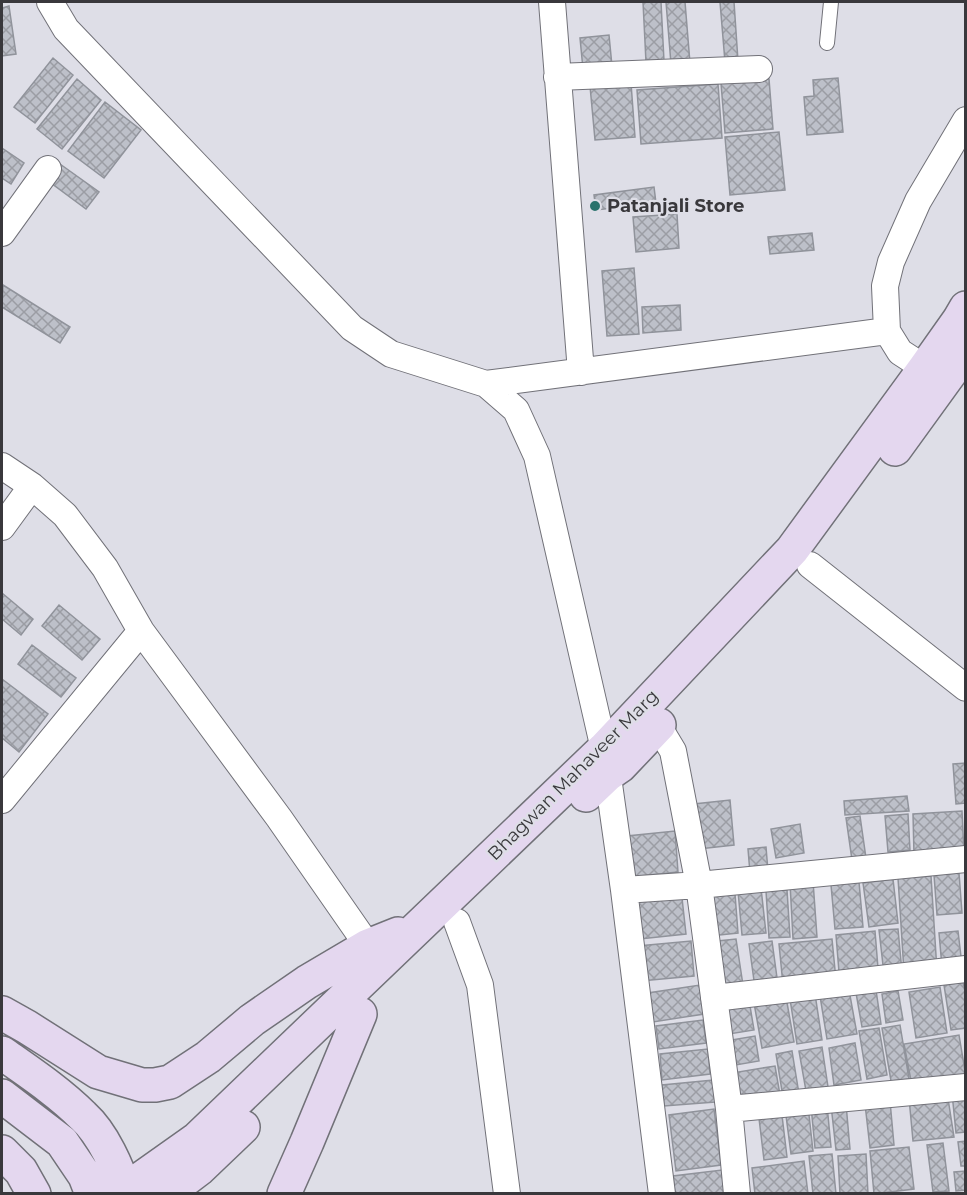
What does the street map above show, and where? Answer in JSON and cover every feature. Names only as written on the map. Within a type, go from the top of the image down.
[{"type":"street","points":[[50,2],[66,29],[352,328],[391,354],[486,384],[516,410],[537,456],[606,762],[662,1194]]},
{"type":"street","points":[[552,2],[581,372]]},
{"type":"street","points":[[557,77],[759,69]]},
{"type":"street","points":[[935,375],[900,352],[887,331],[885,286],[891,262],[918,201],[966,120]]},
{"type":"street","points":[[2,233],[48,169]]},
{"type":"street","name":"Bhagwan Mahaveer Marg","points":[[606,762],[620,766],[810,565],[935,375],[966,308]]},
{"type":"street","points":[[486,384],[887,331]]},
{"type":"street","name":"Bhagwan Mahaveer Marg","points":[[166,1194],[199,1169],[457,922],[606,762],[792,550],[935,375],[966,351]]},
{"type":"street","points":[[2,466],[32,486],[65,515],[105,568],[141,631],[279,818],[368,946]]},
{"type":"street","points":[[2,527],[32,486]]},
{"type":"street","points":[[810,565],[966,688]]},
{"type":"street","points":[[2,800],[141,631]]},
{"type":"street","points":[[658,726],[673,751],[699,885],[729,1109],[737,1194]]},
{"type":"street","name":"Bhagwan Mahaveer Marg","points":[[123,1192],[197,1139],[419,927],[606,762]]},
{"type":"street","points":[[624,890],[966,859]]},
{"type":"street","points":[[457,922],[480,985],[507,1194]]},
{"type":"street","points":[[2,1013],[98,1072],[142,1085],[170,1082],[208,1057],[252,1020],[307,982],[368,946],[419,927]]},
{"type":"street","points":[[714,999],[966,969]]},
{"type":"street","points":[[284,1194],[308,1142],[360,1014]]},
{"type":"street","points":[[2,1053],[42,1081],[85,1117],[104,1143],[123,1192]]},
{"type":"street","points":[[729,1109],[966,1086]]},
{"type":"street","points":[[2,1096],[62,1142],[85,1176],[92,1194]]},
{"type":"street","points":[[2,1152],[21,1171],[34,1194]]},
{"type":"lane","points":[[827,44],[831,2]]},
{"type":"building","points":[[643,2],[661,2],[664,61],[646,62]]},
{"type":"building","points":[[666,2],[685,2],[690,63],[671,64]]},
{"type":"building","points":[[720,2],[734,2],[738,61],[725,62]]},
{"type":"building","points":[[9,6],[16,54],[2,56],[2,8]]},
{"type":"building","points":[[609,35],[612,66],[583,69],[580,38]]},
{"type":"building","points":[[53,58],[73,75],[35,123],[14,107]]},
{"type":"building","points":[[838,78],[843,132],[807,135],[804,97],[814,96],[813,80]]},
{"type":"building","points":[[77,79],[101,100],[62,149],[37,129]]},
{"type":"building","points":[[769,79],[773,129],[725,133],[721,83]]},
{"type":"building","points":[[631,83],[635,137],[595,140],[590,86]]},
{"type":"building","points":[[718,84],[722,138],[641,144],[637,90]]},
{"type":"building","points":[[105,102],[141,130],[104,178],[68,151]]},
{"type":"building","points":[[779,132],[785,190],[730,195],[725,137]]},
{"type":"building","points":[[2,148],[24,163],[11,184],[2,178]]},
{"type":"building","points":[[60,164],[99,192],[86,209],[47,180]]},
{"type":"building","points":[[654,187],[656,203],[596,210],[594,195]]},
{"type":"building","points":[[677,214],[679,248],[636,252],[633,217]]},
{"type":"building","points":[[812,233],[814,250],[770,254],[768,237]]},
{"type":"building","points":[[634,268],[639,334],[607,336],[602,271]]},
{"type":"building","points":[[3,285],[70,327],[60,343],[2,307]]},
{"type":"building","points":[[680,305],[681,330],[643,333],[642,307]]},
{"type":"building","points":[[2,593],[33,619],[21,635],[2,619]]},
{"type":"building","points":[[59,605],[100,639],[82,660],[42,626]]},
{"type":"building","points":[[32,645],[76,678],[61,697],[18,664]]},
{"type":"building","points":[[2,679],[48,714],[19,752],[2,738]]},
{"type":"building","points":[[966,763],[966,803],[956,804],[953,764]]},
{"type":"building","points":[[907,796],[909,811],[845,815],[844,801]]},
{"type":"building","points":[[730,800],[734,845],[699,849],[694,804]]},
{"type":"building","points":[[962,811],[964,853],[914,855],[913,814]]},
{"type":"building","points":[[908,814],[910,850],[888,852],[885,816]]},
{"type":"building","points":[[860,816],[866,858],[852,860],[846,818]]},
{"type":"building","points":[[800,824],[804,853],[776,858],[771,829]]},
{"type":"building","points":[[675,831],[678,872],[630,877],[627,836]]},
{"type":"building","points":[[766,847],[768,871],[750,873],[748,849]]},
{"type":"building","points":[[959,873],[962,913],[937,915],[934,875]]},
{"type":"building","points":[[931,876],[937,971],[904,972],[898,878]]},
{"type":"building","points":[[893,879],[898,923],[869,927],[863,883]]},
{"type":"building","points":[[813,881],[817,937],[793,939],[790,883]]},
{"type":"building","points":[[859,882],[863,927],[835,929],[831,885]]},
{"type":"building","points":[[761,888],[766,933],[742,935],[738,891]]},
{"type":"building","points":[[681,889],[686,934],[640,939],[635,895]]},
{"type":"building","points":[[787,890],[790,937],[769,938],[766,891]]},
{"type":"building","points":[[735,894],[738,933],[710,936],[706,897]]},
{"type":"building","points":[[898,929],[902,972],[884,974],[879,930]]},
{"type":"building","points":[[875,931],[878,968],[839,972],[836,935]]},
{"type":"building","points":[[958,931],[962,965],[942,967],[939,933]]},
{"type":"building","points":[[736,939],[743,985],[715,989],[708,942]]},
{"type":"building","points":[[832,939],[836,980],[783,985],[779,944]]},
{"type":"building","points":[[691,941],[694,976],[641,981],[638,946]]},
{"type":"building","points":[[772,941],[778,985],[755,988],[749,944]]},
{"type":"building","points":[[963,982],[966,996],[966,1028],[951,1030],[944,985]]},
{"type":"building","points":[[700,985],[704,1014],[653,1022],[648,993]]},
{"type":"building","points":[[940,987],[947,1033],[916,1038],[909,992]]},
{"type":"building","points":[[849,990],[857,1034],[827,1039],[820,996]]},
{"type":"building","points":[[876,990],[881,1024],[862,1027],[856,993]]},
{"type":"building","points":[[898,991],[903,1020],[886,1023],[882,994]]},
{"type":"building","points":[[815,994],[822,1040],[797,1044],[790,999]]},
{"type":"building","points":[[786,997],[794,1042],[762,1048],[754,1003]]},
{"type":"building","points":[[749,1000],[754,1030],[723,1035],[718,1005]]},
{"type":"building","points":[[703,1020],[706,1043],[659,1049],[656,1026]]},
{"type":"building","points":[[900,1025],[909,1079],[891,1081],[882,1028]]},
{"type":"building","points":[[879,1028],[887,1075],[867,1079],[859,1031]]},
{"type":"building","points":[[959,1035],[966,1077],[912,1086],[904,1044]]},
{"type":"building","points":[[755,1036],[759,1061],[730,1066],[725,1041]]},
{"type":"building","points":[[855,1043],[861,1080],[834,1085],[829,1048]]},
{"type":"building","points":[[822,1047],[828,1087],[806,1091],[799,1051]]},
{"type":"building","points":[[708,1049],[710,1074],[662,1080],[660,1054]]},
{"type":"building","points":[[792,1051],[799,1094],[783,1097],[776,1054]]},
{"type":"building","points":[[775,1066],[780,1095],[737,1103],[732,1073]]},
{"type":"building","points":[[713,1080],[715,1102],[664,1106],[662,1085]]},
{"type":"building","points":[[966,1091],[966,1132],[956,1133],[952,1093]]},
{"type":"building","points":[[947,1092],[954,1137],[913,1141],[909,1098]]},
{"type":"building","points":[[890,1101],[894,1145],[870,1148],[865,1104]]},
{"type":"building","points":[[846,1104],[850,1149],[836,1150],[831,1105]]},
{"type":"building","points":[[827,1105],[831,1147],[815,1148],[811,1106]]},
{"type":"building","points":[[808,1106],[813,1151],[791,1154],[785,1108]]},
{"type":"building","points":[[781,1107],[787,1157],[764,1160],[758,1110]]},
{"type":"building","points":[[714,1109],[721,1165],[676,1171],[669,1115]]},
{"type":"building","points":[[966,1141],[966,1166],[961,1166],[958,1142]]},
{"type":"building","points":[[943,1143],[949,1191],[933,1192],[927,1145]]},
{"type":"building","points":[[909,1147],[914,1189],[874,1194],[870,1151]]},
{"type":"building","points":[[832,1154],[836,1194],[813,1194],[809,1156]]},
{"type":"building","points":[[866,1154],[868,1194],[840,1194],[838,1156]]},
{"type":"building","points":[[804,1161],[808,1194],[755,1194],[752,1168]]},
{"type":"building","points":[[722,1170],[725,1194],[675,1194],[673,1176]]},
{"type":"building","points":[[966,1171],[966,1190],[956,1191],[954,1172]]},
{"type":"place","name":"Patanjali Store","points":[[595,206]]}]
